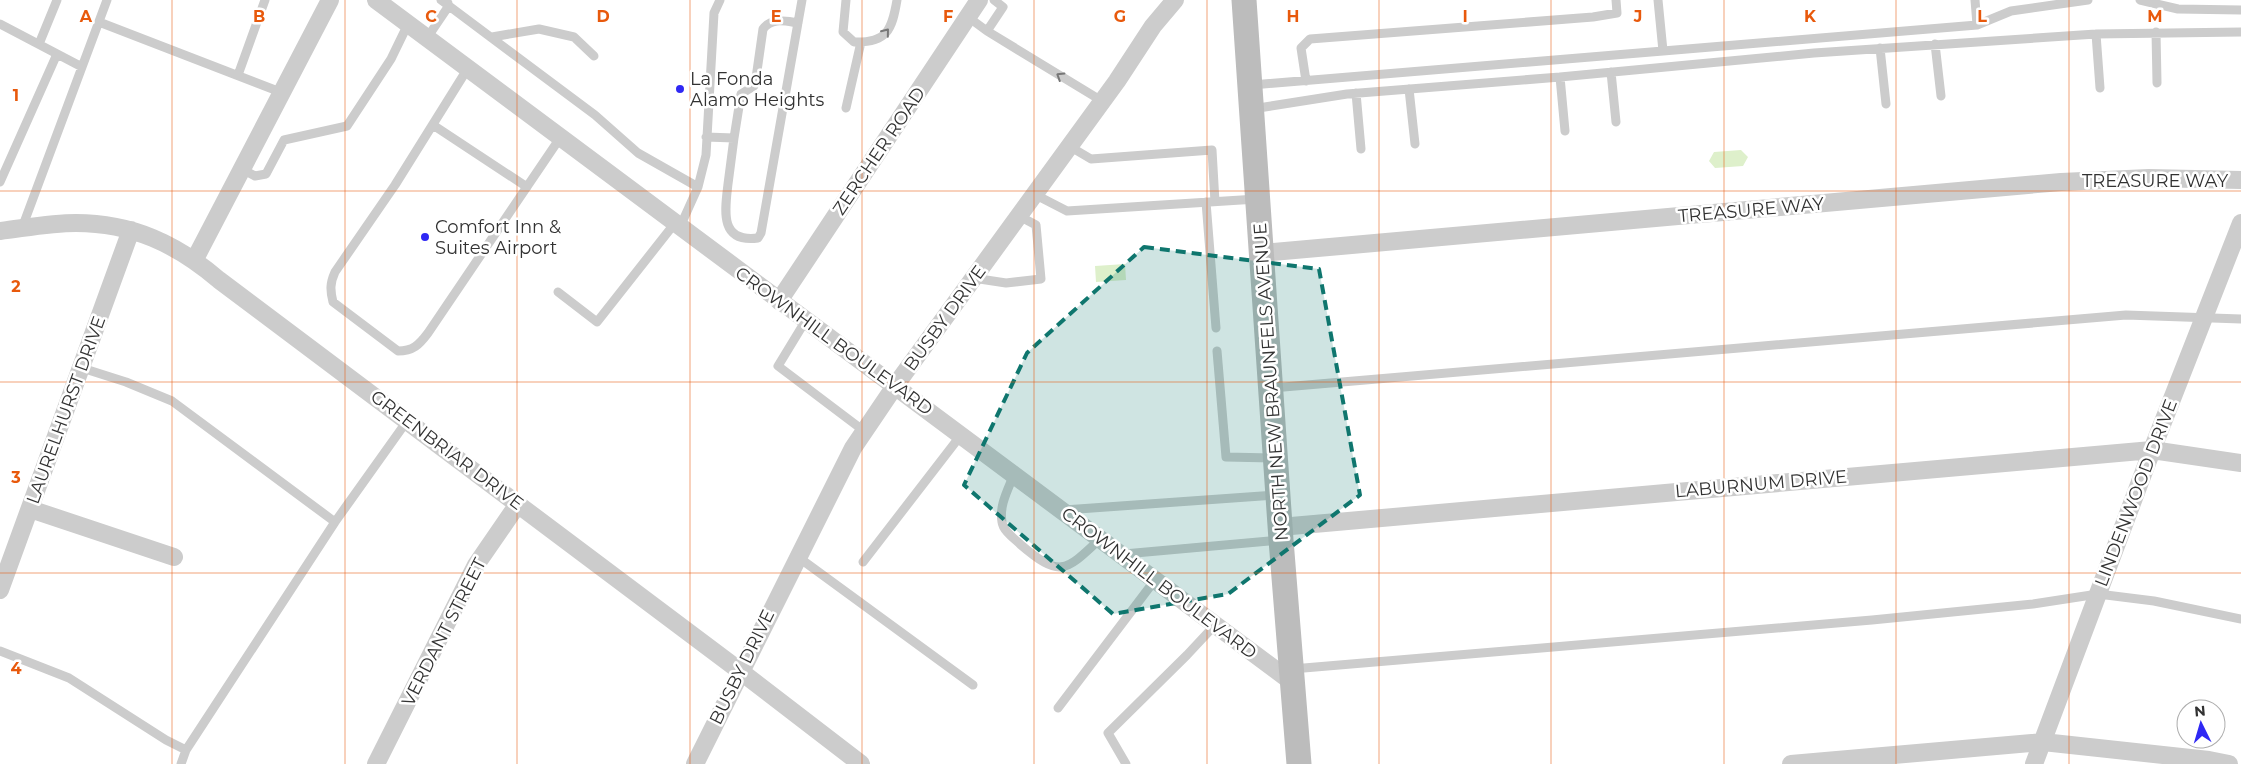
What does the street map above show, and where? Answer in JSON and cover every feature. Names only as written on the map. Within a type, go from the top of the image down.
[{"type":"street","points":[[195,259],[330,0]]},
{"type":"street","name":"CROWNHILL BOULEVARD","points":[[376,0],[1215,625],[1291,676]]},
{"type":"street","name":"ZERCHER ROAD","points":[[779,301],[978,0]]},
{"type":"street","name":"BUSBY DRIVE","points":[[695,764],[740,670],[852,448],[1102,101],[1152,26],[1175,0]]},
{"type":"street","name":"NORTH NEW BRAUNFELS AVENUE","points":[[1244,0],[1291,676],[1299,764]]},
{"type":"street","name":"TREASURE WAY","points":[[1262,253],[2061,182],[2149,178],[2241,180]]},
{"type":"street","name":"GREENBRIAR DRIVE","points":[[0,231],[84,223],[113,226],[160,240],[195,259],[219,280],[740,670],[861,764]]},
{"type":"street","name":"LINDENWOOD DRIVE","points":[[2034,764],[2152,450],[2241,223]]},
{"type":"street","name":"LAURELHURST DRIVE","points":[[0,590],[131,230]]},
{"type":"street","name":"LABURNUM DRIVE","points":[[1281,533],[2152,450],[2241,462]]},
{"type":"street","name":"VERDANT STREET","points":[[376,764],[476,565],[518,504]]},
{"type":"street","points":[[30,509],[174,558]]},
{"type":"street","points":[[1791,764],[2043,742],[2209,760],[2229,764]]},
{"type":"lane","points":[[39,44],[57,0]]},
{"type":"lane","points":[[22,229],[107,0]]},
{"type":"lane","points":[[238,75],[265,0]]},
{"type":"lane","points":[[558,292],[597,322],[678,225],[698,187],[706,155],[714,13],[720,0]]},
{"type":"lane","points":[[798,23],[774,20],[763,29],[754,86],[740,94],[725,214],[728,228],[738,236],[758,238],[762,233],[802,0]]},
{"type":"lane","points":[[846,0],[843,32],[854,42],[880,39],[891,28],[897,0]]},
{"type":"lane","points":[[987,31],[1004,7],[994,0]]},
{"type":"lane","points":[[1306,81],[1301,48],[1310,39],[1594,17],[1617,13],[1616,0]]},
{"type":"lane","points":[[1658,0],[1663,51]]},
{"type":"lane","points":[[1975,0],[1977,25]]},
{"type":"lane","points":[[1251,97],[1306,81],[1977,25],[2011,11],[2088,0]]},
{"type":"lane","points":[[2140,0],[2178,9],[2241,10]]},
{"type":"lane","points":[[427,38],[446,2],[595,115],[638,153],[698,187]]},
{"type":"lane","points":[[968,17],[987,31],[1102,101]]},
{"type":"lane","points":[[99,22],[283,92]]},
{"type":"lane","points":[[0,24],[82,67]]},
{"type":"lane","points":[[242,169],[254,176],[266,174],[284,140],[346,126],[391,59],[408,24]]},
{"type":"lane","points":[[492,38],[539,29],[574,37],[594,56]]},
{"type":"lane","points":[[2156,32],[2157,83]]},
{"type":"lane","points":[[1251,97],[1409,89],[1935,44],[2096,34],[2241,32]]},
{"type":"lane","points":[[2096,34],[2100,88]]},
{"type":"lane","points":[[846,108],[860,42]]},
{"type":"lane","points":[[1935,44],[1941,96]]},
{"type":"lane","points":[[1880,48],[1886,104]]},
{"type":"lane","points":[[0,182],[57,54]]},
{"type":"lane","points":[[468,68],[395,185],[335,272],[331,281],[330,291],[333,302],[398,351],[410,351],[418,345],[560,138]]},
{"type":"lane","points":[[1611,72],[1616,122]]},
{"type":"lane","points":[[1560,77],[1565,131]]},
{"type":"lane","points":[[1409,89],[1415,144]]},
{"type":"lane","points":[[1356,93],[1362,149]]},
{"type":"lane","points":[[433,125],[527,187]]},
{"type":"lane","points":[[706,137],[734,138]]},
{"type":"lane","points":[[1069,146],[1091,159],[1212,150],[1210,202],[1216,328]]},
{"type":"lane","points":[[1034,194],[1067,211],[1258,199]]},
{"type":"lane","points":[[974,278],[1006,283],[1041,279],[1036,225],[1019,216]]},
{"type":"lane","points":[[1271,388],[2126,315],[2241,319]]},
{"type":"lane","points":[[806,320],[778,366],[864,431]]},
{"type":"lane","points":[[1217,351],[1226,457],[1276,458]]},
{"type":"lane","points":[[82,368],[126,382],[172,401],[335,522]]},
{"type":"lane","points":[[181,764],[186,750],[335,522],[407,421]]},
{"type":"lane","points":[[863,562],[961,434]]},
{"type":"lane","points":[[1014,474],[1001,508],[1002,525],[1011,536],[1038,559],[1050,566],[1062,567],[1077,561],[1100,539]]},
{"type":"lane","points":[[1062,510],[1278,495]]},
{"type":"lane","points":[[1121,555],[1281,533]]},
{"type":"lane","points":[[798,557],[973,685]]},
{"type":"lane","points":[[1058,708],[1155,580]]},
{"type":"lane","points":[[1291,676],[2033,604],[2098,594],[2154,601],[2241,619]]},
{"type":"lane","points":[[1126,764],[1108,733],[1187,656],[1215,625]]},
{"type":"lane","points":[[0,651],[69,678],[166,740],[186,750]]},
{"type":"highlighted area","points":[[1144,247],[1319,269],[1360,495],[1228,594],[1113,614],[964,485],[1027,353]]},
{"type":"shaded area","points":[[1741,150],[1748,157],[1743,166],[1715,168],[1709,161],[1714,152]]},
{"type":"shaded area","points":[[1125,264],[1126,280],[1096,282],[1095,266]]},
{"type":"place","name":"La Fonda Alamo Heights","points":[[680,89]]},
{"type":"place","name":"Comfort Inn & Suites Airport","points":[[425,237]]}]
